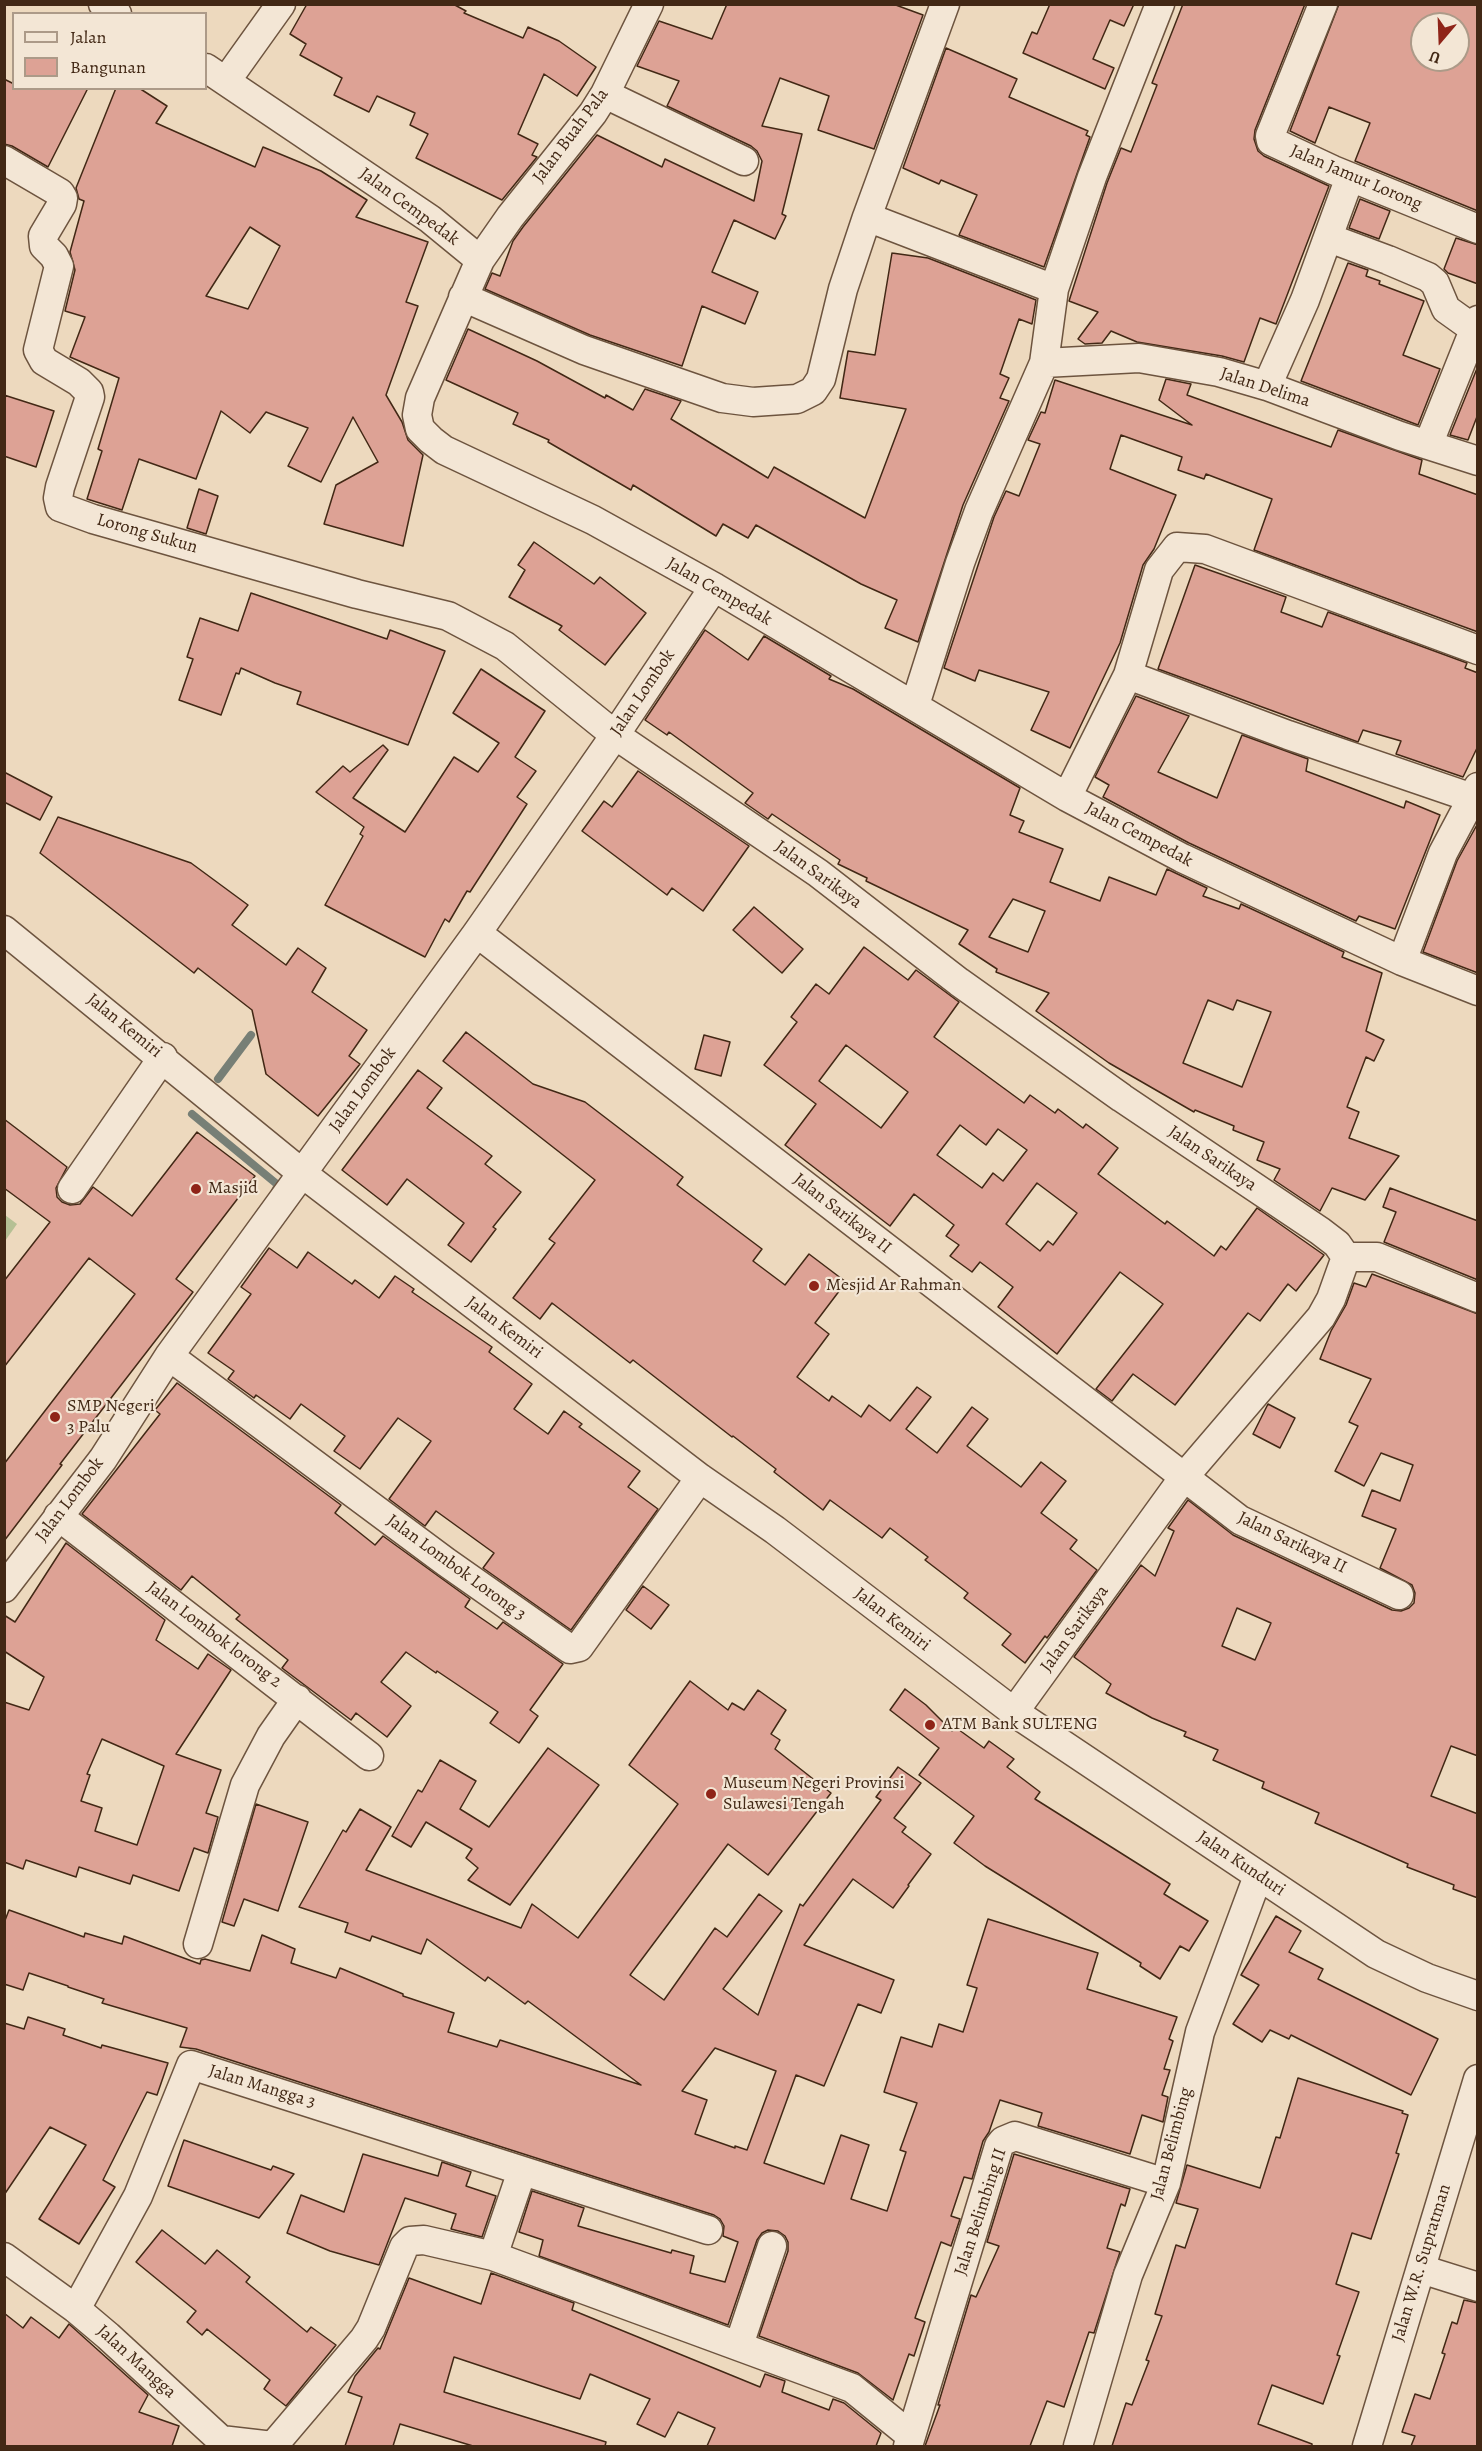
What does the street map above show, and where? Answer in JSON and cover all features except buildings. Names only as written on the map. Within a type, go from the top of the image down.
[{"type":"street","points":[[216,74],[281,4]]},
{"type":"street","name":"Jalan Buah Pala","points":[[480,260],[510,217],[593,113],[605,94],[649,4]]},
{"type":"street","points":[[463,297],[584,350],[722,398],[753,402],[797,399],[813,391],[820,379],[843,289],[867,217],[945,4]]},
{"type":"street","points":[[915,705],[960,562],[979,511],[1044,363],[1054,289],[1092,177],[1160,4]]},
{"type":"street","name":"Jalan Jamur Lorong","points":[[1323,4],[1270,138],[1272,143],[1478,229]]},
{"type":"street","name":"Jalan Cempedak","points":[[216,74],[430,219],[480,260],[420,398],[417,415],[420,429],[444,450],[593,520],[714,587],[806,644],[915,705],[1067,797],[1182,858],[1402,960],[1478,991]]},
{"type":"street","points":[[605,94],[744,161]]},
{"type":"street","name":"Lorong Sukun","points":[[4,160],[60,193],[63,198],[62,204],[43,236],[44,246],[54,256],[59,266],[39,353],[48,364],[84,386],[90,397],[60,487],[58,498],[60,507],[93,519],[324,584],[448,616],[505,646],[615,735]]},
{"type":"street","points":[[1267,386],[1329,238],[1350,177]]},
{"type":"street","points":[[867,217],[1054,289]]},
{"type":"street","points":[[1329,238],[1428,278],[1435,283],[1446,309],[1476,325],[1428,445]]},
{"type":"street","name":"Jalan Delima","points":[[1044,363],[1139,358],[1219,372],[1267,386],[1478,461]]},
{"type":"street","points":[[1067,797],[1128,675],[1159,570],[1177,546],[1205,549],[1478,650]]},
{"type":"street","name":"Jalan Lombok","points":[[4,1588],[103,1459],[169,1356],[477,933],[615,735],[714,587]]},
{"type":"street","points":[[1128,675],[1288,735],[1476,795],[1443,853],[1402,960]]},
{"type":"street","name":"Jalan Sarikaya","points":[[615,735],[818,873],[959,982],[1112,1091],[1320,1231],[1337,1244],[1346,1257],[1331,1299],[1321,1317],[1184,1477],[1014,1712]]},
{"type":"street","name":"Jalan Kemiri","points":[[4,930],[303,1174],[700,1478],[776,1530],[1014,1712]]},
{"type":"street","name":"Jalan Sarikaya II","points":[[477,933],[1240,1520],[1399,1594]]},
{"type":"street","points":[[72,1189],[163,1058]]},
{"type":"street","points":[[1346,1257],[1377,1257],[1478,1298]]},
{"type":"street","name":"Jalan Lombok Lorong 3","points":[[169,1356],[446,1562],[570,1649],[579,1647],[700,1478]]},
{"type":"street","name":"Jalan Lombok lorong 2","points":[[58,1516],[369,1756]]},
{"type":"street","points":[[198,1944],[245,1785],[272,1736],[297,1699]]},
{"type":"street","name":"Jalan Kunduri","points":[[1014,1712],[1376,1954],[1427,1978],[1478,1996]]},
{"type":"street","name":"Jalan Belimbing","points":[[1078,2446],[1128,2275],[1166,2183],[1200,2032],[1258,1876]]},
{"type":"street","name":"Jalan Mangga 3","points":[[76,2309],[138,2196],[191,2066],[708,2230]]},
{"type":"street","name":"Jalan W.R. Supratman","points":[[1367,2446],[1478,2079]]},
{"type":"street","name":"Jalan Belimbing II","points":[[910,2441],[1003,2141],[1015,2136],[1166,2183]]},
{"type":"street","points":[[493,2256],[522,2171]]},
{"type":"street","points":[[273,2446],[364,2339],[371,2328],[405,2247],[410,2241],[424,2240],[493,2256],[852,2388],[910,2441]]},
{"type":"street","points":[[739,2345],[772,2246]]},
{"type":"street","name":"Jalan Mangga","points":[[4,2257],[76,2309],[171,2392],[219,2443],[273,2446]]},
{"type":"street","points":[[1421,2269],[1478,2286]]},
{"type":"green space","points":[[5,1215],[17,1224],[5,1241]]},
{"type":"waterway","points":[[218,1079],[251,1035]]},
{"type":"waterway","points":[[192,1114],[278,1185],[275,1191]]},
{"type":"place","name":"Masjid","points":[[196,1189]]},
{"type":"place","name":"Mesjid Ar Rahman","points":[[814,1286]]},
{"type":"place","name":"SMP Negeri 3 Palu","points":[[55,1417]]},
{"type":"place","name":"ATM Bank SULTENG","points":[[930,1725]]},
{"type":"place","name":"Museum Negeri Provinsi Sulawesi Tengah","points":[[711,1794]]}]
